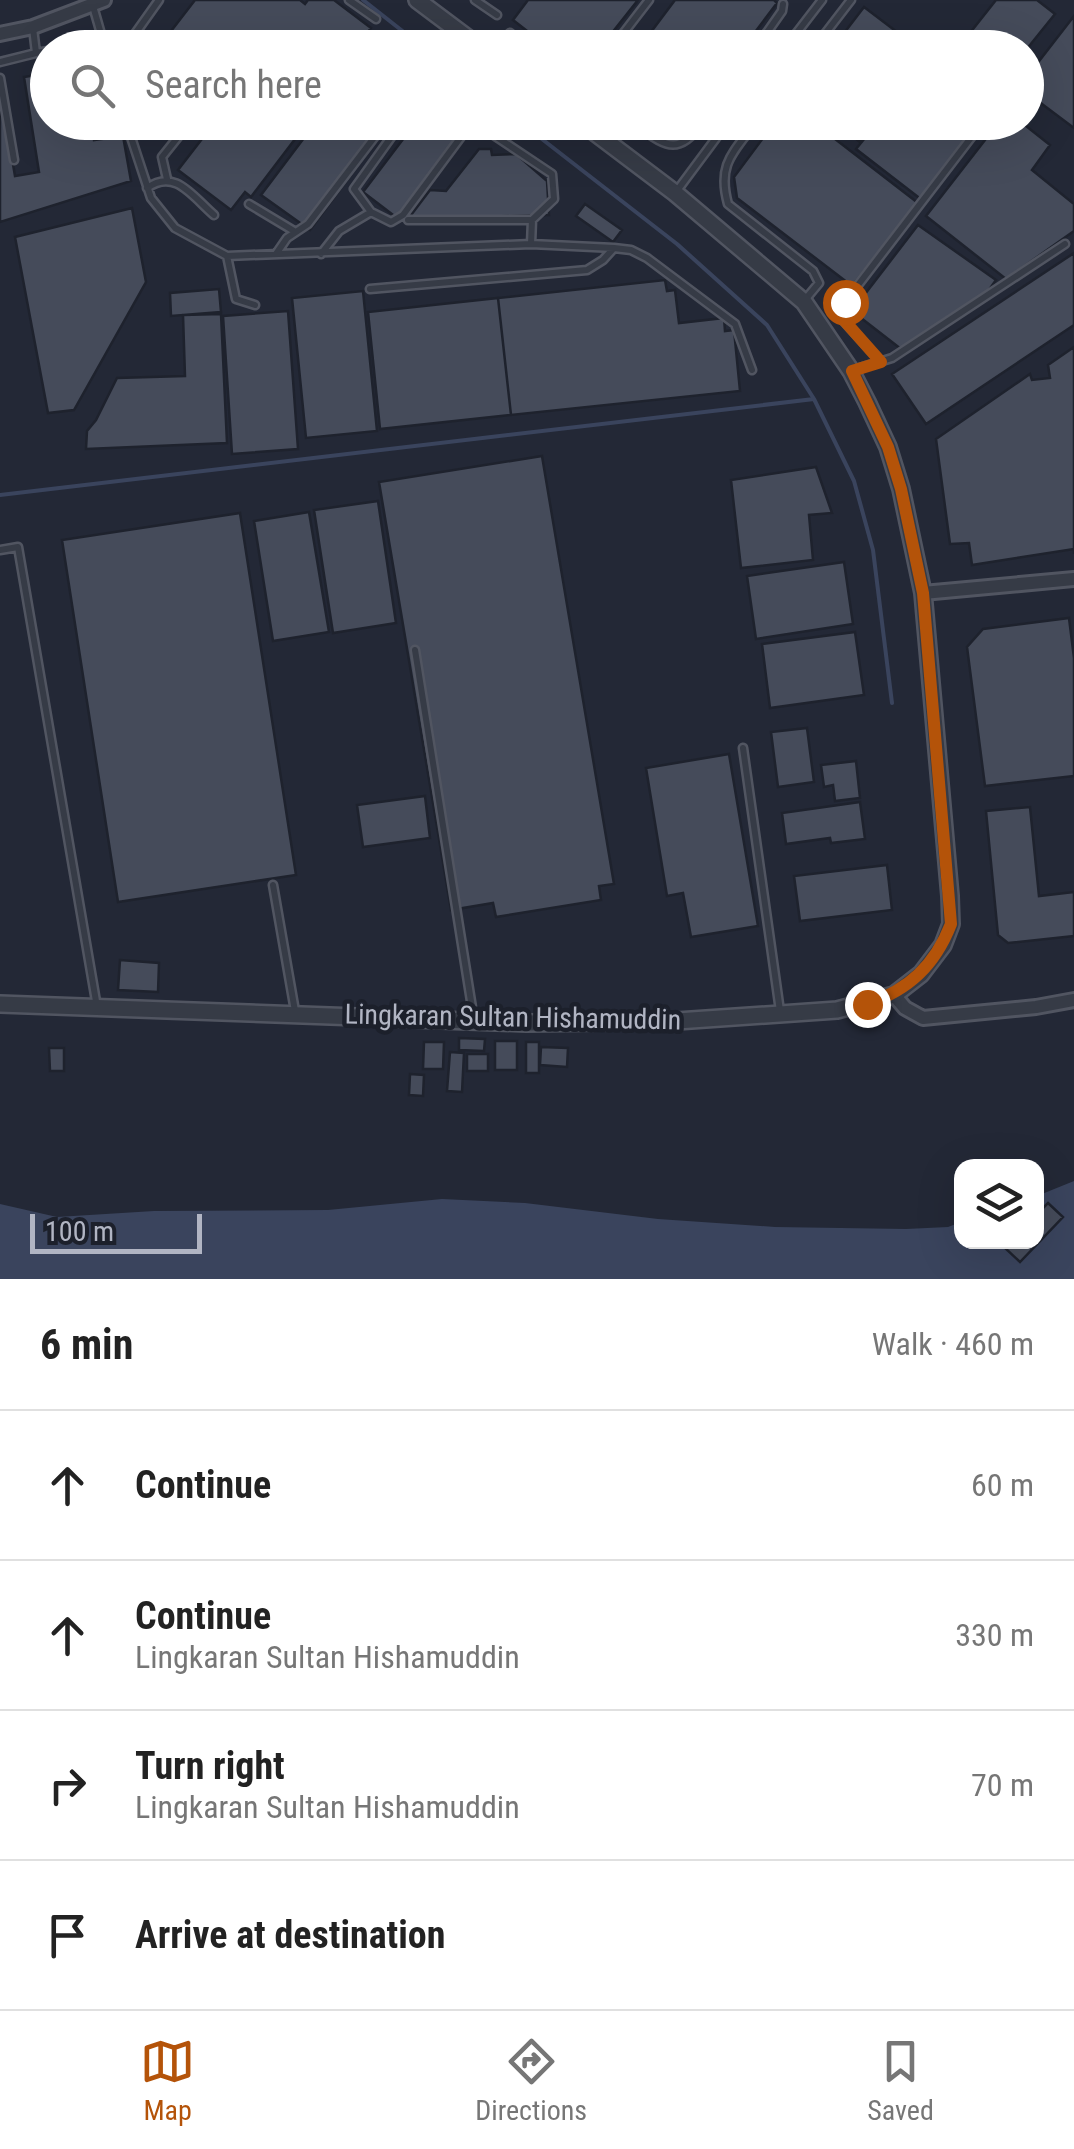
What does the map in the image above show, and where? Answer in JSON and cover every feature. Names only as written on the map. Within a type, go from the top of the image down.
[{"type":"street","points":[[417,0],[456,30]]},
{"type":"street","points":[[0,34],[33,27],[99,3]]},
{"type":"street","name":"Lingkaran Sultan Hishamuddin","points":[[0,1004],[295,1012],[474,1022],[677,1021],[837,1010],[894,995],[932,960],[951,924],[923,593],[888,447],[852,371],[804,302],[675,193],[604,140]]},
{"type":"street","points":[[923,593],[1074,579]]},
{"type":"street","points":[[894,995],[923,1018],[1036,1008],[1074,1000]]},
{"type":"lane","points":[[138,30],[159,0]]},
{"type":"lane","points":[[350,0],[376,19]]},
{"type":"lane","points":[[476,0],[498,15]]},
{"type":"lane","points":[[626,30],[649,0]]},
{"type":"lane","points":[[800,30],[822,0]]},
{"type":"lane","points":[[828,30],[851,0]]},
{"type":"lane","points":[[99,3],[103,30]]},
{"type":"lane","points":[[769,30],[783,4]]},
{"type":"lane","points":[[0,62],[30,54]]},
{"type":"lane","points":[[0,78],[14,160]]},
{"type":"lane","points":[[132,140],[151,198],[175,228],[227,256],[532,244],[631,250],[734,324],[752,370]]},
{"type":"lane","points":[[168,180],[162,157],[176,140]]},
{"type":"lane","points":[[275,256],[294,231],[308,224],[372,140]]},
{"type":"lane","points":[[388,140],[354,186],[370,212],[391,222],[397,220],[458,140]]},
{"type":"lane","points":[[408,220],[532,220],[554,198],[552,174],[501,140]]},
{"type":"lane","points":[[658,140],[667,146],[691,140]]},
{"type":"lane","points":[[675,193],[715,140]]},
{"type":"lane","points":[[743,140],[723,167],[728,204],[812,272],[819,283],[804,302]]},
{"type":"lane","points":[[881,362],[842,318],[845,302],[969,140]]},
{"type":"lane","points":[[147,188],[160,179],[172,180],[214,215]]},
{"type":"lane","points":[[249,204],[294,231]]},
{"type":"lane","points":[[321,254],[338,230],[370,212]]},
{"type":"lane","points":[[532,220],[532,244]]},
{"type":"lane","points":[[852,371],[892,358],[1065,244]]},
{"type":"lane","points":[[370,290],[587,270],[614,248]]},
{"type":"lane","points":[[227,256],[236,299],[255,305]]},
{"type":"lane","points":[[0,550],[18,548],[98,1008]]},
{"type":"lane","points":[[415,650],[474,1022]]},
{"type":"lane","points":[[743,748],[780,1012]]},
{"type":"lane","points":[[273,886],[295,1012]]},
{"type":"water","points":[[1074,1181],[1074,1279],[0,1279],[0,1204],[57,1217],[154,1211],[328,1210],[442,1199],[775,1227],[906,1229],[954,1225],[954,1249],[1044,1249],[1044,1193]]},
{"type":"building","points":[[195,0],[300,0],[305,4],[308,0],[334,0],[371,28],[369,30],[172,30]]},
{"type":"building","points":[[528,0],[638,0],[614,30],[526,30],[513,20]]},
{"type":"building","points":[[675,0],[777,3],[757,30],[652,30]]},
{"type":"building","points":[[996,0],[1037,0],[1055,14],[1042,30],[972,30]]},
{"type":"building","points":[[864,7],[894,30],[846,30]]},
{"type":"building","points":[[1074,16],[1074,128],[1044,106],[1044,55]]},
{"type":"building","points":[[30,76],[30,115],[24,77]]},
{"type":"building","points":[[0,88],[15,176],[39,172],[34,140],[124,140],[131,181],[0,222]]},
{"type":"building","points":[[201,140],[294,140],[251,197],[245,192],[231,210],[178,170]]},
{"type":"building","points":[[302,140],[377,140],[310,230],[261,195]]},
{"type":"building","points":[[402,140],[463,140],[401,221],[363,192]]},
{"type":"building","points":[[762,140],[836,140],[918,203],[852,286],[737,198],[734,177]]},
{"type":"building","points":[[863,140],[969,140],[922,200],[856,149]]},
{"type":"building","points":[[985,140],[1044,140],[1050,145],[1032,170],[1074,204],[1074,231],[1006,279],[926,216]]},
{"type":"building","points":[[479,149],[491,149],[492,155],[516,154],[547,181],[549,215],[408,219],[430,190],[446,191]]},
{"type":"building","points":[[585,204],[622,230],[613,242],[576,216]]},
{"type":"building","points":[[132,208],[146,282],[74,410],[48,413],[15,237]]},
{"type":"building","points":[[918,225],[996,280],[986,294],[901,349],[852,311]]},
{"type":"building","points":[[1074,253],[1074,325],[926,424],[892,374]]},
{"type":"building","points":[[665,280],[667,291],[675,290],[679,323],[724,318],[725,331],[734,330],[740,391],[511,415],[498,298]]},
{"type":"building","points":[[219,289],[221,312],[171,316],[170,293]]},
{"type":"building","points":[[363,291],[377,431],[306,438],[292,298]]},
{"type":"building","points":[[498,298],[511,415],[380,429],[368,312]]},
{"type":"building","points":[[288,311],[298,449],[232,454],[223,316]]},
{"type":"building","points":[[221,314],[227,443],[86,449],[87,431],[117,378],[185,376],[183,315]]},
{"type":"building","points":[[1074,347],[1074,549],[972,565],[969,543],[950,544],[936,439],[1030,374],[1032,380],[1050,378],[1048,365]]},
{"type":"building","points":[[542,456],[614,884],[599,886],[601,900],[496,917],[493,903],[451,910],[379,482]]},
{"type":"building","points":[[816,467],[832,513],[809,515],[813,560],[741,568],[731,480]]},
{"type":"building","points":[[378,501],[396,623],[333,633],[314,510]]},
{"type":"building","points":[[309,512],[329,632],[273,641],[254,521]]},
{"type":"building","points":[[240,513],[296,875],[118,902],[62,540]]},
{"type":"building","points":[[844,562],[853,624],[756,639],[747,576]]},
{"type":"building","points":[[1069,618],[1074,658],[1074,776],[985,786],[967,647],[983,629]]},
{"type":"building","points":[[855,632],[864,695],[770,708],[762,644]]},
{"type":"building","points":[[807,728],[814,782],[778,787],[771,732]]},
{"type":"building","points":[[729,754],[758,926],[691,937],[683,893],[667,896],[646,768]]},
{"type":"building","points":[[856,761],[860,798],[835,801],[833,785],[824,787],[821,765]]},
{"type":"building","points":[[425,796],[430,838],[363,847],[357,805]]},
{"type":"building","points":[[860,802],[865,839],[831,843],[830,838],[786,844],[782,813]]},
{"type":"building","points":[[1030,807],[1039,896],[1074,892],[1074,936],[1008,943],[998,935],[986,811]]},
{"type":"building","points":[[887,865],[892,910],[800,921],[794,876]]},
{"type":"building","points":[[120,960],[159,963],[158,992],[118,990]]},
{"type":"building","points":[[459,1038],[485,1039],[484,1051],[459,1050]]},
{"type":"building","points":[[495,1041],[517,1041],[517,1070],[495,1070]]},
{"type":"building","points":[[424,1042],[444,1042],[443,1069],[423,1069]]},
{"type":"building","points":[[526,1042],[539,1042],[539,1073],[526,1073]]},
{"type":"building","points":[[541,1047],[568,1048],[567,1067],[540,1065]]},
{"type":"building","points":[[49,1048],[64,1048],[64,1071],[50,1071]]},
{"type":"building","points":[[450,1052],[464,1053],[462,1092],[447,1091]]},
{"type":"building","points":[[467,1054],[488,1054],[488,1071],[467,1071]]},
{"type":"building","points":[[410,1074],[424,1075],[423,1096],[409,1095]]},
{"type":"building","points":[[1048,1203],[1063,1217],[1044,1237],[1044,1207]]},
{"type":"building","points":[[1006,1249],[1032,1249],[1020,1262]]},
{"type":"waterway","points":[[363,0],[401,30]]},
{"type":"waterway","points":[[543,140],[677,244],[767,325],[814,399],[854,481],[873,550],[892,703]]},
{"type":"waterway","points":[[0,495],[814,399]]},
{"type":"route","points":[[845,302],[842,318],[881,362],[852,371],[888,447],[923,593],[951,924],[943,945],[921,974],[894,995],[867,1004]]}]
